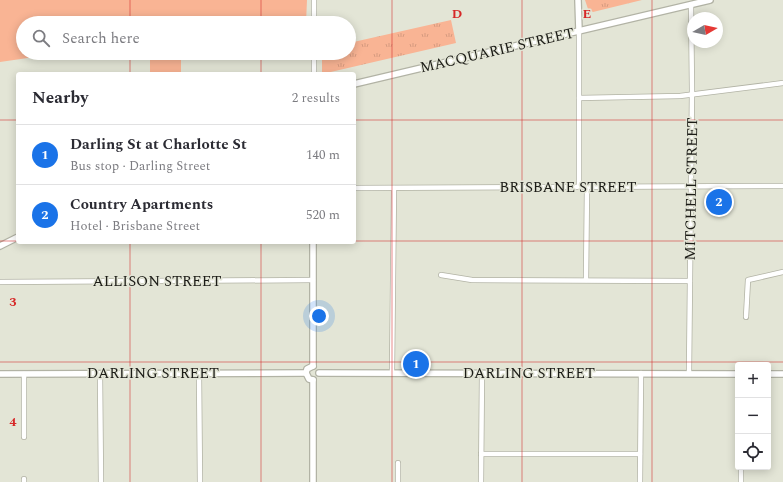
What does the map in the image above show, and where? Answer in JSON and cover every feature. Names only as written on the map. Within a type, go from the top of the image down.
[{"type":"street","points":[[314,0],[314,16]]},
{"type":"street","points":[[578,0],[578,187]]},
{"type":"street","name":"MACQUARIE STREET","points":[[356,84],[710,0]]},
{"type":"street","name":"MITCHELL STREET","points":[[689,374],[692,95],[691,5]]},
{"type":"street","points":[[314,60],[314,72]]},
{"type":"street","points":[[579,98],[692,95],[783,83]]},
{"type":"street","name":"BRISBANE STREET","points":[[356,188],[783,186]]},
{"type":"street","points":[[586,280],[587,187]]},
{"type":"street","points":[[392,372],[394,188]]},
{"type":"street","points":[[0,246],[16,238]]},
{"type":"street","points":[[313,244],[313,366]]},
{"type":"street","points":[[746,317],[748,280],[783,272]]},
{"type":"street","points":[[442,274],[472,280],[690,280]]},
{"type":"street","name":"ALLISON STREET","points":[[0,282],[313,280]]},
{"type":"street","points":[[313,366],[317,368],[319,373],[317,378],[313,380]]},
{"type":"street","points":[[313,366],[309,367],[306,373],[307,377],[313,380]]},
{"type":"street","points":[[200,373],[200,482]]},
{"type":"street","name":"DARLING STREET","points":[[0,374],[306,373]]},
{"type":"street","name":"DARLING STREET","points":[[319,373],[735,374]]},
{"type":"street","points":[[481,482],[482,373]]},
{"type":"street","points":[[24,374],[24,437]]},
{"type":"street","points":[[100,374],[101,482]]},
{"type":"street","points":[[640,482],[641,374]]},
{"type":"street","points":[[771,374],[783,374]]},
{"type":"street","points":[[313,380],[313,482]]},
{"type":"street","points":[[481,454],[640,454]]},
{"type":"street","points":[[398,463],[398,482]]},
{"type":"street","points":[[741,470],[741,482]]},
{"type":"green space","points":[[0,0],[307,0],[306,16],[16,16],[16,60],[0,62]]},
{"type":"green space","points":[[585,0],[642,0],[593,12],[588,9]]},
{"type":"green space","points":[[451,20],[456,43],[331,72],[322,72],[322,60],[356,60],[356,41]]},
{"type":"green space","points":[[150,60],[181,60],[181,72],[150,72]]},
{"type":"place","name":"Country Apartments","points":[[719,202]]},
{"type":"place","name":"Darling St at Charlotte St","points":[[416,364]]}]
